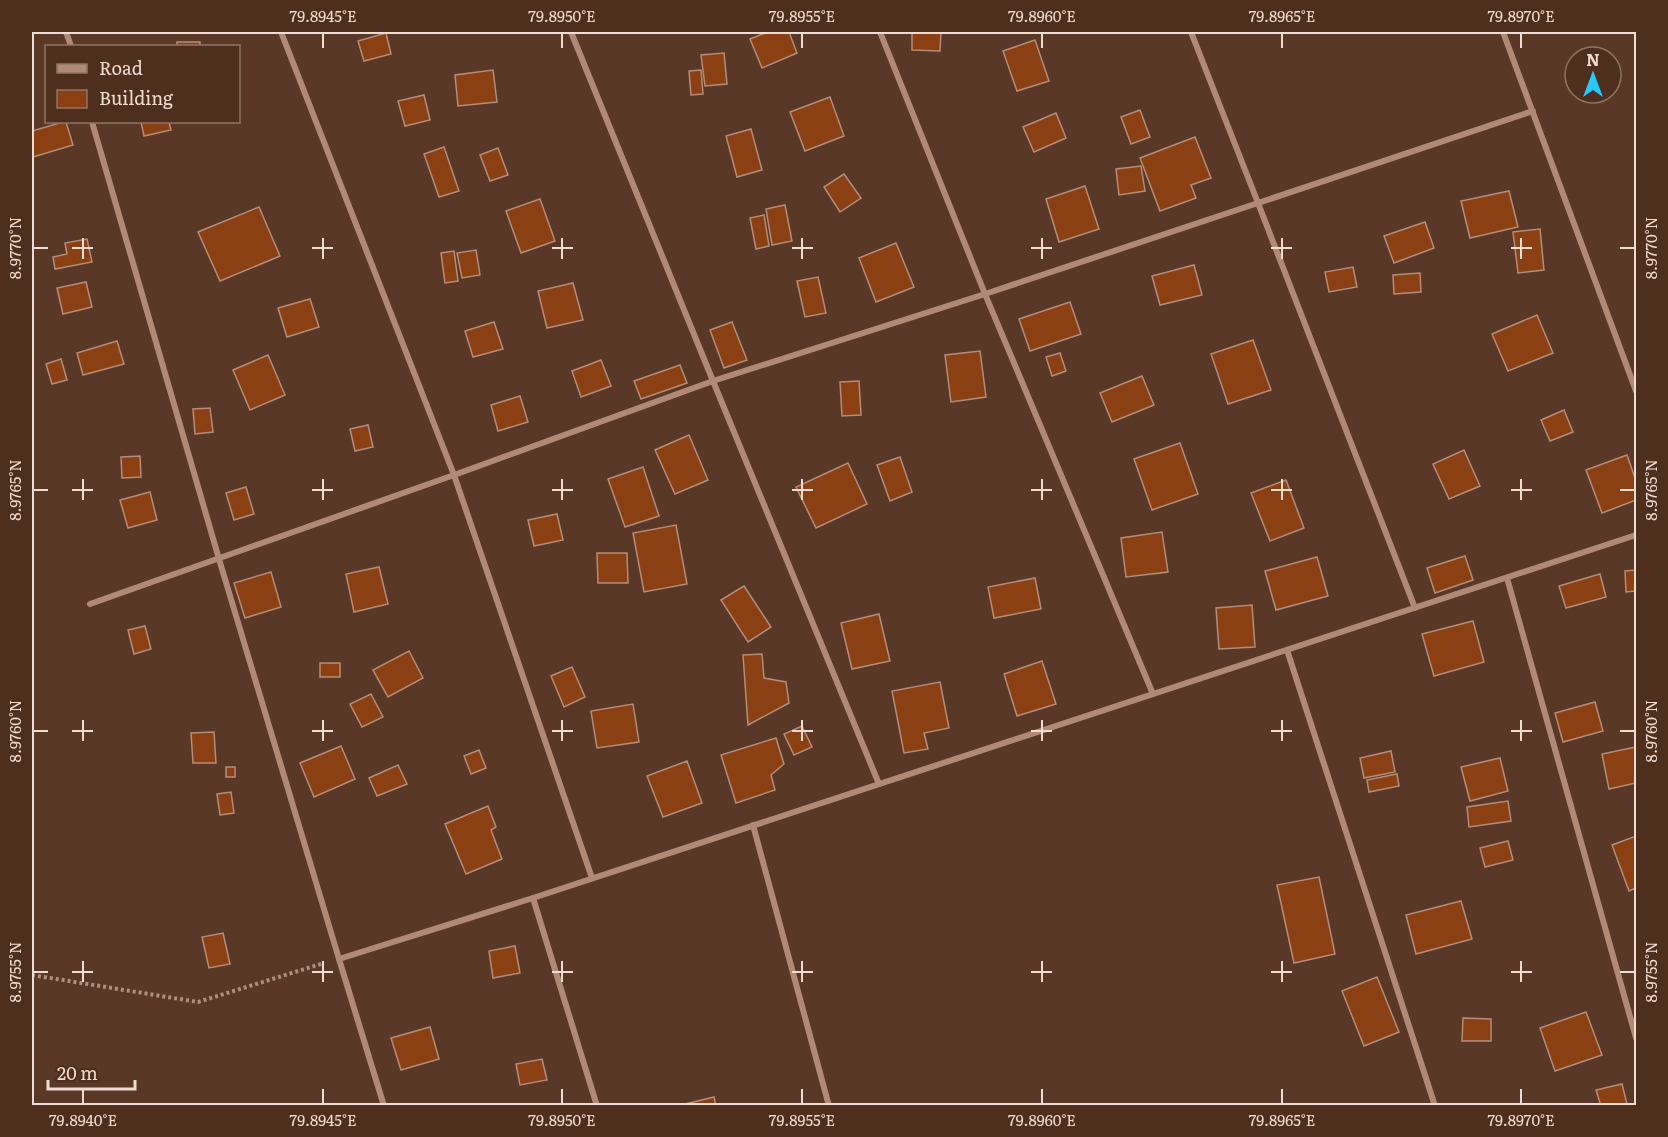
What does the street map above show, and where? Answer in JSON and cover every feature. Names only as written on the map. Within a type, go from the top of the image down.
[{"type":"street","points":[[281,32],[454,475],[592,878]]},
{"type":"street","points":[[571,32],[879,784]]},
{"type":"street","points":[[880,32],[985,294],[1153,694]]},
{"type":"street","points":[[1191,32],[1415,608]]},
{"type":"street","points":[[1503,32],[1636,391]]},
{"type":"street","points":[[90,604],[713,381],[985,294],[1533,111]]},
{"type":"street","points":[[92,123],[219,559],[384,1106]]},
{"type":"street","points":[[339,959],[533,898],[1636,535]]},
{"type":"street","points":[[1507,578],[1636,1038]]},
{"type":"street","points":[[1287,650],[1435,1106]]},
{"type":"street","points":[[753,825],[829,1106]]},
{"type":"street","points":[[533,898],[597,1106]]},
{"type":"path","points":[[32,975],[198,1002],[339,959]]},
{"type":"building","points":[[768,32],[789,32],[797,53],[762,68],[750,39]]},
{"type":"building","points":[[912,32],[941,32],[940,51],[912,50]]},
{"type":"building","points":[[386,33],[391,54],[364,61],[358,41]]},
{"type":"building","points":[[1035,40],[1049,81],[1017,91],[1003,51]]},
{"type":"building","points":[[177,42],[200,42],[200,45],[177,45]]},
{"type":"building","points":[[724,53],[727,84],[705,86],[701,55]]},
{"type":"building","points":[[493,70],[497,102],[458,106],[455,75]]},
{"type":"building","points":[[701,70],[703,94],[691,95],[689,71]]},
{"type":"building","points":[[424,95],[430,120],[405,126],[398,101]]},
{"type":"building","points":[[830,97],[844,136],[805,151],[790,112]]},
{"type":"building","points":[[1140,110],[1150,137],[1131,144],[1121,117]]},
{"type":"building","points":[[1056,113],[1066,138],[1034,152],[1023,127]]},
{"type":"building","points":[[66,123],[73,145],[33,157],[32,131]]},
{"type":"building","points":[[141,123],[169,123],[171,130],[144,136]]},
{"type":"building","points":[[751,129],[762,170],[737,177],[726,136]]},
{"type":"building","points":[[1195,137],[1211,178],[1191,185],[1196,198],[1160,211],[1140,158]]},
{"type":"building","points":[[444,147],[459,191],[439,197],[424,154]]},
{"type":"building","points":[[498,148],[508,175],[490,181],[480,155]]},
{"type":"building","points":[[1141,166],[1145,191],[1119,195],[1116,169]]},
{"type":"building","points":[[844,174],[861,198],[840,212],[824,187]]},
{"type":"building","points":[[1085,186],[1099,229],[1059,242],[1046,199]]},
{"type":"building","points":[[1509,191],[1518,227],[1470,238],[1461,201]]},
{"type":"building","points":[[540,199],[555,241],[521,253],[506,211]]},
{"type":"building","points":[[785,205],[792,241],[772,245],[766,209]]},
{"type":"building","points":[[259,207],[280,256],[220,281],[198,232]]},
{"type":"building","points":[[764,215],[769,246],[756,249],[750,218]]},
{"type":"building","points":[[1425,222],[1434,248],[1394,263],[1384,236]]},
{"type":"building","points":[[1540,229],[1544,270],[1518,273],[1513,232]]},
{"type":"building","points":[[87,239],[92,262],[55,269],[53,257],[67,254],[65,243]]},
{"type":"building","points":[[896,243],[914,287],[876,302],[859,258]]},
{"type":"building","points":[[476,250],[480,275],[462,278],[457,253]]},
{"type":"building","points":[[454,251],[458,281],[445,283],[441,253]]},
{"type":"building","points":[[1194,265],[1202,295],[1160,305],[1152,276]]},
{"type":"building","points":[[1353,267],[1357,287],[1329,292],[1325,272]]},
{"type":"building","points":[[1420,273],[1421,292],[1394,294],[1393,275]]},
{"type":"building","points":[[818,277],[826,313],[805,317],[797,281]]},
{"type":"building","points":[[86,282],[92,307],[63,314],[57,288]]},
{"type":"building","points":[[573,283],[583,320],[547,328],[538,291]]},
{"type":"building","points":[[310,299],[319,327],[287,337],[278,308]]},
{"type":"building","points":[[1070,302],[1081,334],[1030,351],[1019,319]]},
{"type":"building","points":[[1537,315],[1553,353],[1508,371],[1492,334]]},
{"type":"building","points":[[494,322],[503,349],[473,357],[465,331]]},
{"type":"building","points":[[732,322],[747,360],[724,368],[710,330]]},
{"type":"building","points":[[1253,340],[1271,390],[1228,404],[1211,354]]},
{"type":"building","points":[[117,341],[124,364],[83,375],[77,353]]},
{"type":"building","points":[[980,351],[986,397],[951,402],[945,355]]},
{"type":"building","points":[[1060,353],[1066,371],[1052,376],[1046,357]]},
{"type":"building","points":[[268,355],[285,395],[250,410],[233,370]]},
{"type":"building","points":[[61,359],[67,380],[52,384],[46,364]]},
{"type":"building","points":[[601,360],[611,386],[581,397],[572,371]]},
{"type":"building","points":[[680,365],[687,383],[641,399],[634,381]]},
{"type":"building","points":[[1142,376],[1154,405],[1112,422],[1100,393]]},
{"type":"building","points":[[859,381],[861,415],[842,416],[840,382]]},
{"type":"building","points":[[520,396],[528,422],[498,431],[491,405]]},
{"type":"building","points":[[210,408],[213,432],[195,434],[193,409]]},
{"type":"building","points":[[1564,410],[1573,432],[1550,441],[1541,420]]},
{"type":"building","points":[[368,425],[373,447],[355,451],[350,429]]},
{"type":"building","points":[[689,435],[708,480],[675,494],[655,450]]},
{"type":"building","points":[[1180,443],[1198,494],[1152,510],[1134,459]]},
{"type":"building","points":[[1464,450],[1480,486],[1449,499],[1433,464]]},
{"type":"building","points":[[1627,455],[1636,481],[1636,500],[1602,513],[1586,470]]},
{"type":"building","points":[[140,456],[141,477],[122,478],[121,457]]},
{"type":"building","points":[[900,457],[912,492],[890,501],[877,465]]},
{"type":"building","points":[[848,463],[867,504],[816,528],[796,487]]},
{"type":"building","points":[[643,467],[659,516],[625,527],[608,479]]},
{"type":"building","points":[[1286,480],[1304,528],[1270,541],[1251,493]]},
{"type":"building","points":[[246,487],[254,514],[234,520],[226,493]]},
{"type":"building","points":[[150,492],[157,520],[128,528],[120,500]]},
{"type":"building","points":[[557,514],[563,540],[534,546],[528,520]]},
{"type":"building","points":[[676,525],[687,584],[644,592],[633,533]]},
{"type":"building","points":[[1162,532],[1168,572],[1126,577],[1121,538]]},
{"type":"building","points":[[597,553],[627,553],[628,583],[598,583]]},
{"type":"building","points":[[1465,556],[1473,580],[1435,593],[1427,568]]},
{"type":"building","points":[[1317,557],[1328,596],[1276,610],[1265,571]]},
{"type":"building","points":[[379,567],[388,604],[354,612],[346,574]]},
{"type":"building","points":[[1636,570],[1636,591],[1626,592],[1625,571]]},
{"type":"building","points":[[271,572],[281,607],[245,618],[234,583]]},
{"type":"building","points":[[1600,574],[1606,597],[1566,608],[1559,586]]},
{"type":"building","points":[[1035,578],[1041,609],[994,618],[988,587]]},
{"type":"building","points":[[744,586],[771,627],[748,642],[721,600]]},
{"type":"building","points":[[1252,605],[1255,647],[1219,649],[1216,608]]},
{"type":"building","points":[[879,614],[890,661],[852,669],[841,623]]},
{"type":"building","points":[[1473,621],[1484,662],[1434,676],[1422,634]]},
{"type":"building","points":[[145,626],[151,649],[134,654],[128,630]]},
{"type":"building","points":[[409,651],[423,678],[388,697],[373,670]]},
{"type":"building","points":[[762,654],[764,678],[786,682],[789,703],[748,725],[743,655]]},
{"type":"building","points":[[1042,661],[1056,704],[1017,716],[1004,674]]},
{"type":"building","points":[[320,663],[340,663],[340,677],[320,677]]},
{"type":"building","points":[[572,667],[585,697],[564,707],[551,676]]},
{"type":"building","points":[[940,682],[949,728],[924,733],[928,749],[904,753],[892,691]]},
{"type":"building","points":[[371,694],[383,717],[362,727],[350,704]]},
{"type":"building","points":[[1595,702],[1603,731],[1563,742],[1555,713]]},
{"type":"building","points":[[633,704],[639,742],[597,748],[591,711]]},
{"type":"building","points":[[802,726],[812,747],[794,755],[784,734]]},
{"type":"building","points":[[214,732],[216,763],[193,763],[191,733]]},
{"type":"building","points":[[776,738],[784,764],[771,775],[775,790],[736,803],[721,755]]},
{"type":"building","points":[[341,746],[355,779],[314,797],[300,763]]},
{"type":"building","points":[[1636,747],[1636,783],[1609,789],[1602,754]]},
{"type":"building","points":[[479,750],[486,768],[471,774],[464,756]]},
{"type":"building","points":[[1391,751],[1395,772],[1364,778],[1360,758]]},
{"type":"building","points":[[1500,758],[1508,791],[1470,801],[1461,767]]},
{"type":"building","points":[[687,761],[702,803],[663,817],[647,776]]},
{"type":"building","points":[[398,765],[407,784],[377,796],[369,778]]},
{"type":"building","points":[[226,767],[235,767],[235,777],[226,777]]},
{"type":"building","points":[[1397,774],[1399,786],[1369,792],[1367,780]]},
{"type":"building","points":[[231,792],[234,813],[220,815],[217,794]]},
{"type":"building","points":[[1508,801],[1511,821],[1469,827],[1467,807]]},
{"type":"building","points":[[488,806],[496,827],[491,830],[502,859],[466,874],[445,824]]},
{"type":"building","points":[[1636,836],[1636,888],[1629,891],[1612,845]]},
{"type":"building","points":[[1508,841],[1513,860],[1485,867],[1480,848]]},
{"type":"building","points":[[1319,877],[1335,954],[1294,963],[1277,885]]},
{"type":"building","points":[[1461,901],[1472,939],[1416,954],[1406,915]]},
{"type":"building","points":[[223,933],[230,964],[209,968],[202,937]]},
{"type":"building","points":[[515,946],[520,973],[493,978],[489,951]]},
{"type":"building","points":[[1377,977],[1399,1032],[1364,1046],[1342,991]]},
{"type":"building","points":[[1586,1012],[1602,1055],[1555,1071],[1540,1028]]},
{"type":"building","points":[[1463,1018],[1491,1019],[1491,1041],[1462,1041]]},
{"type":"building","points":[[430,1027],[439,1059],[401,1070],[391,1038]]},
{"type":"building","points":[[542,1059],[547,1080],[520,1085],[516,1064]]},
{"type":"building","points":[[1622,1084],[1627,1104],[1601,1106],[1596,1090]]},
{"type":"building","points":[[714,1097],[716,1106],[677,1106]]}]
